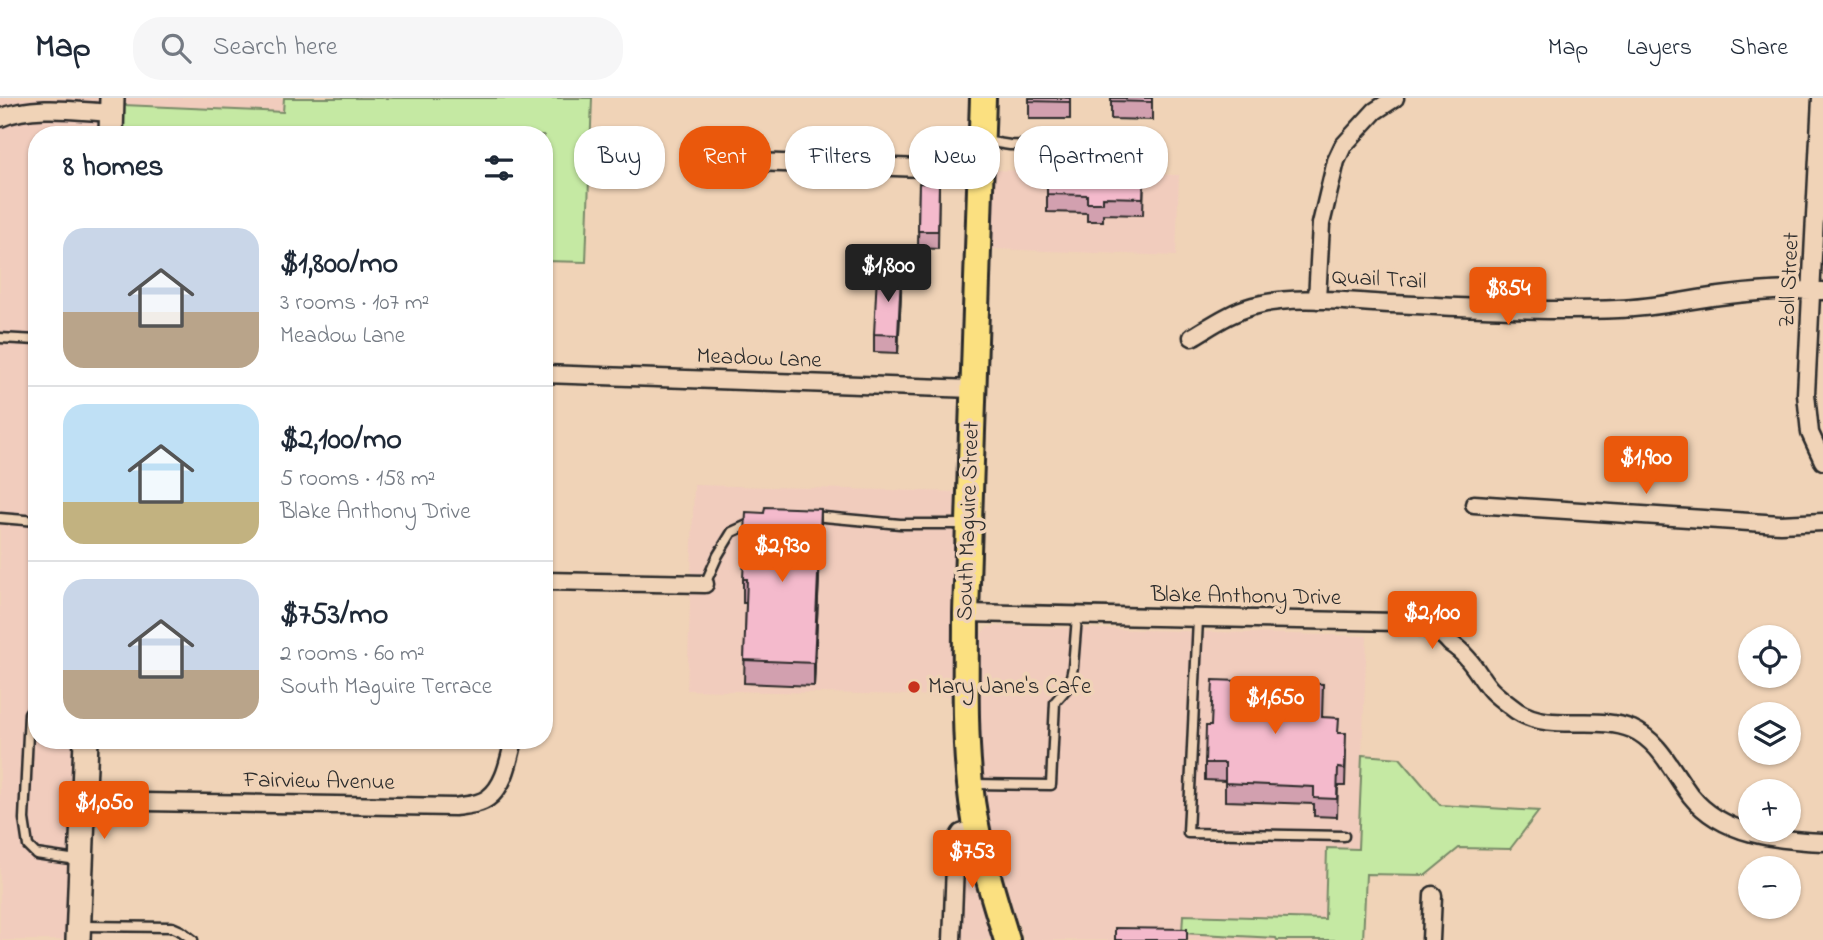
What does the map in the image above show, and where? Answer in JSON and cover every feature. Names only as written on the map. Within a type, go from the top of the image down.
[{"type":"main road","name":"South Maguire Street","points":[[982,126],[983,98]]},
{"type":"main road","name":"South Maguire Street","points":[[978,189],[966,697],[970,783],[977,828],[993,897],[1007,940]]},
{"type":"main road","points":[[79,933],[86,749]]},
{"type":"street","points":[[1317,300],[1321,224],[1336,161],[1343,146],[1375,111],[1395,98]]},
{"type":"street","name":"Zoll Street","points":[[1821,98],[1818,290],[1806,394],[1810,433],[1823,460]]},
{"type":"street","points":[[0,118],[33,110],[112,115]]},
{"type":"street","points":[[771,163],[909,168]]},
{"type":"street","name":"Quail Trail","points":[[1192,337],[1252,306],[1279,301],[1615,309],[1774,290],[1818,290]]},
{"type":"street","name":"Meadow Lane","points":[[553,374],[973,389]]},
{"type":"street","points":[[1474,504],[1780,524],[1823,522]]},
{"type":"street","points":[[553,581],[705,584]]},
{"type":"street","name":"Blake Anthony Drive","points":[[966,613],[1198,620],[1397,622],[1439,633],[1466,656],[1491,691],[1519,712],[1549,722],[1599,723],[1632,729],[1661,752],[1691,796],[1716,818],[1734,827],[1772,838],[1823,842]]},
{"type":"street","name":"Fairview Avenue","points":[[84,801],[454,807],[487,799],[497,789],[511,749]]},
{"type":"street","points":[[952,940],[956,841],[961,833],[977,828]]},
{"type":"street","points":[[1432,940],[1433,895]]},
{"type":"lane","points":[[0,338],[28,340]]},
{"type":"lane","points":[[805,515],[900,524],[970,524]]},
{"type":"lane","points":[[0,518],[28,520]]},
{"type":"lane","points":[[705,584],[732,532],[756,522]]},
{"type":"lane","points":[[970,783],[1051,785],[1055,702],[1069,686],[1077,617]]},
{"type":"lane","points":[[1198,620],[1188,833],[1344,836]]},
{"type":"lane","points":[[28,734],[24,818],[28,846],[36,853],[81,861]]},
{"type":"lane","points":[[79,933],[172,928],[193,940]]},
{"type":"shaded area","points":[[0,98],[112,98],[111,126],[28,126],[28,749],[86,749],[76,940],[0,940]]},
{"type":"shaded area","points":[[124,98],[284,98],[283,112],[124,105]]},
{"type":"shaded area","points":[[1000,170],[1014,171],[1014,189],[1168,189],[1168,175],[1179,175],[1176,256],[992,249],[992,189],[1000,189]]},
{"type":"shaded area","points":[[694,485],[959,492],[952,696],[687,690]]},
{"type":"shaded area","points":[[988,627],[1367,636],[1358,849],[1327,849],[1325,919],[1183,915],[1277,940],[1024,940],[989,820],[978,736],[978,640]]},
{"type":"shaded area","points":[[970,853],[993,940],[959,940],[963,854]]},
{"type":"green space","points":[[284,98],[592,98],[591,126],[574,126],[574,189],[589,189],[586,262],[553,261],[553,126],[123,126],[124,105],[283,112]]},
{"type":"green space","points":[[1362,755],[1400,758],[1440,805],[1539,811],[1510,849],[1459,848],[1426,875],[1366,874],[1363,940],[1277,940],[1182,933],[1183,915],[1325,919],[1327,848],[1358,849]]},
{"type":"building","points":[[1029,98],[1070,98],[1070,102],[1029,101]]},
{"type":"building","points":[[1111,98],[1152,98],[1152,102],[1111,101]]},
{"type":"building","points":[[919,189],[939,189],[938,231],[918,231]]},
{"type":"building","points":[[1047,189],[1143,189],[1143,198],[1103,197],[1103,203],[1087,203],[1087,195],[1047,194]]},
{"type":"building","points":[[877,274],[901,275],[898,335],[874,334]]},
{"type":"building","points":[[765,507],[821,509],[814,663],[744,660],[746,512],[764,513]]},
{"type":"building","points":[[1213,680],[1323,684],[1322,717],[1339,718],[1338,733],[1346,733],[1345,769],[1338,768],[1337,799],[1314,798],[1314,787],[1225,783],[1225,763],[1205,763],[1206,726],[1211,726]]},
{"type":"building","points":[[1115,928],[1187,929],[1187,940],[1115,940]]},
{"type":"place","name":"Mary Jane's Cafe","points":[[914,687]]}]
